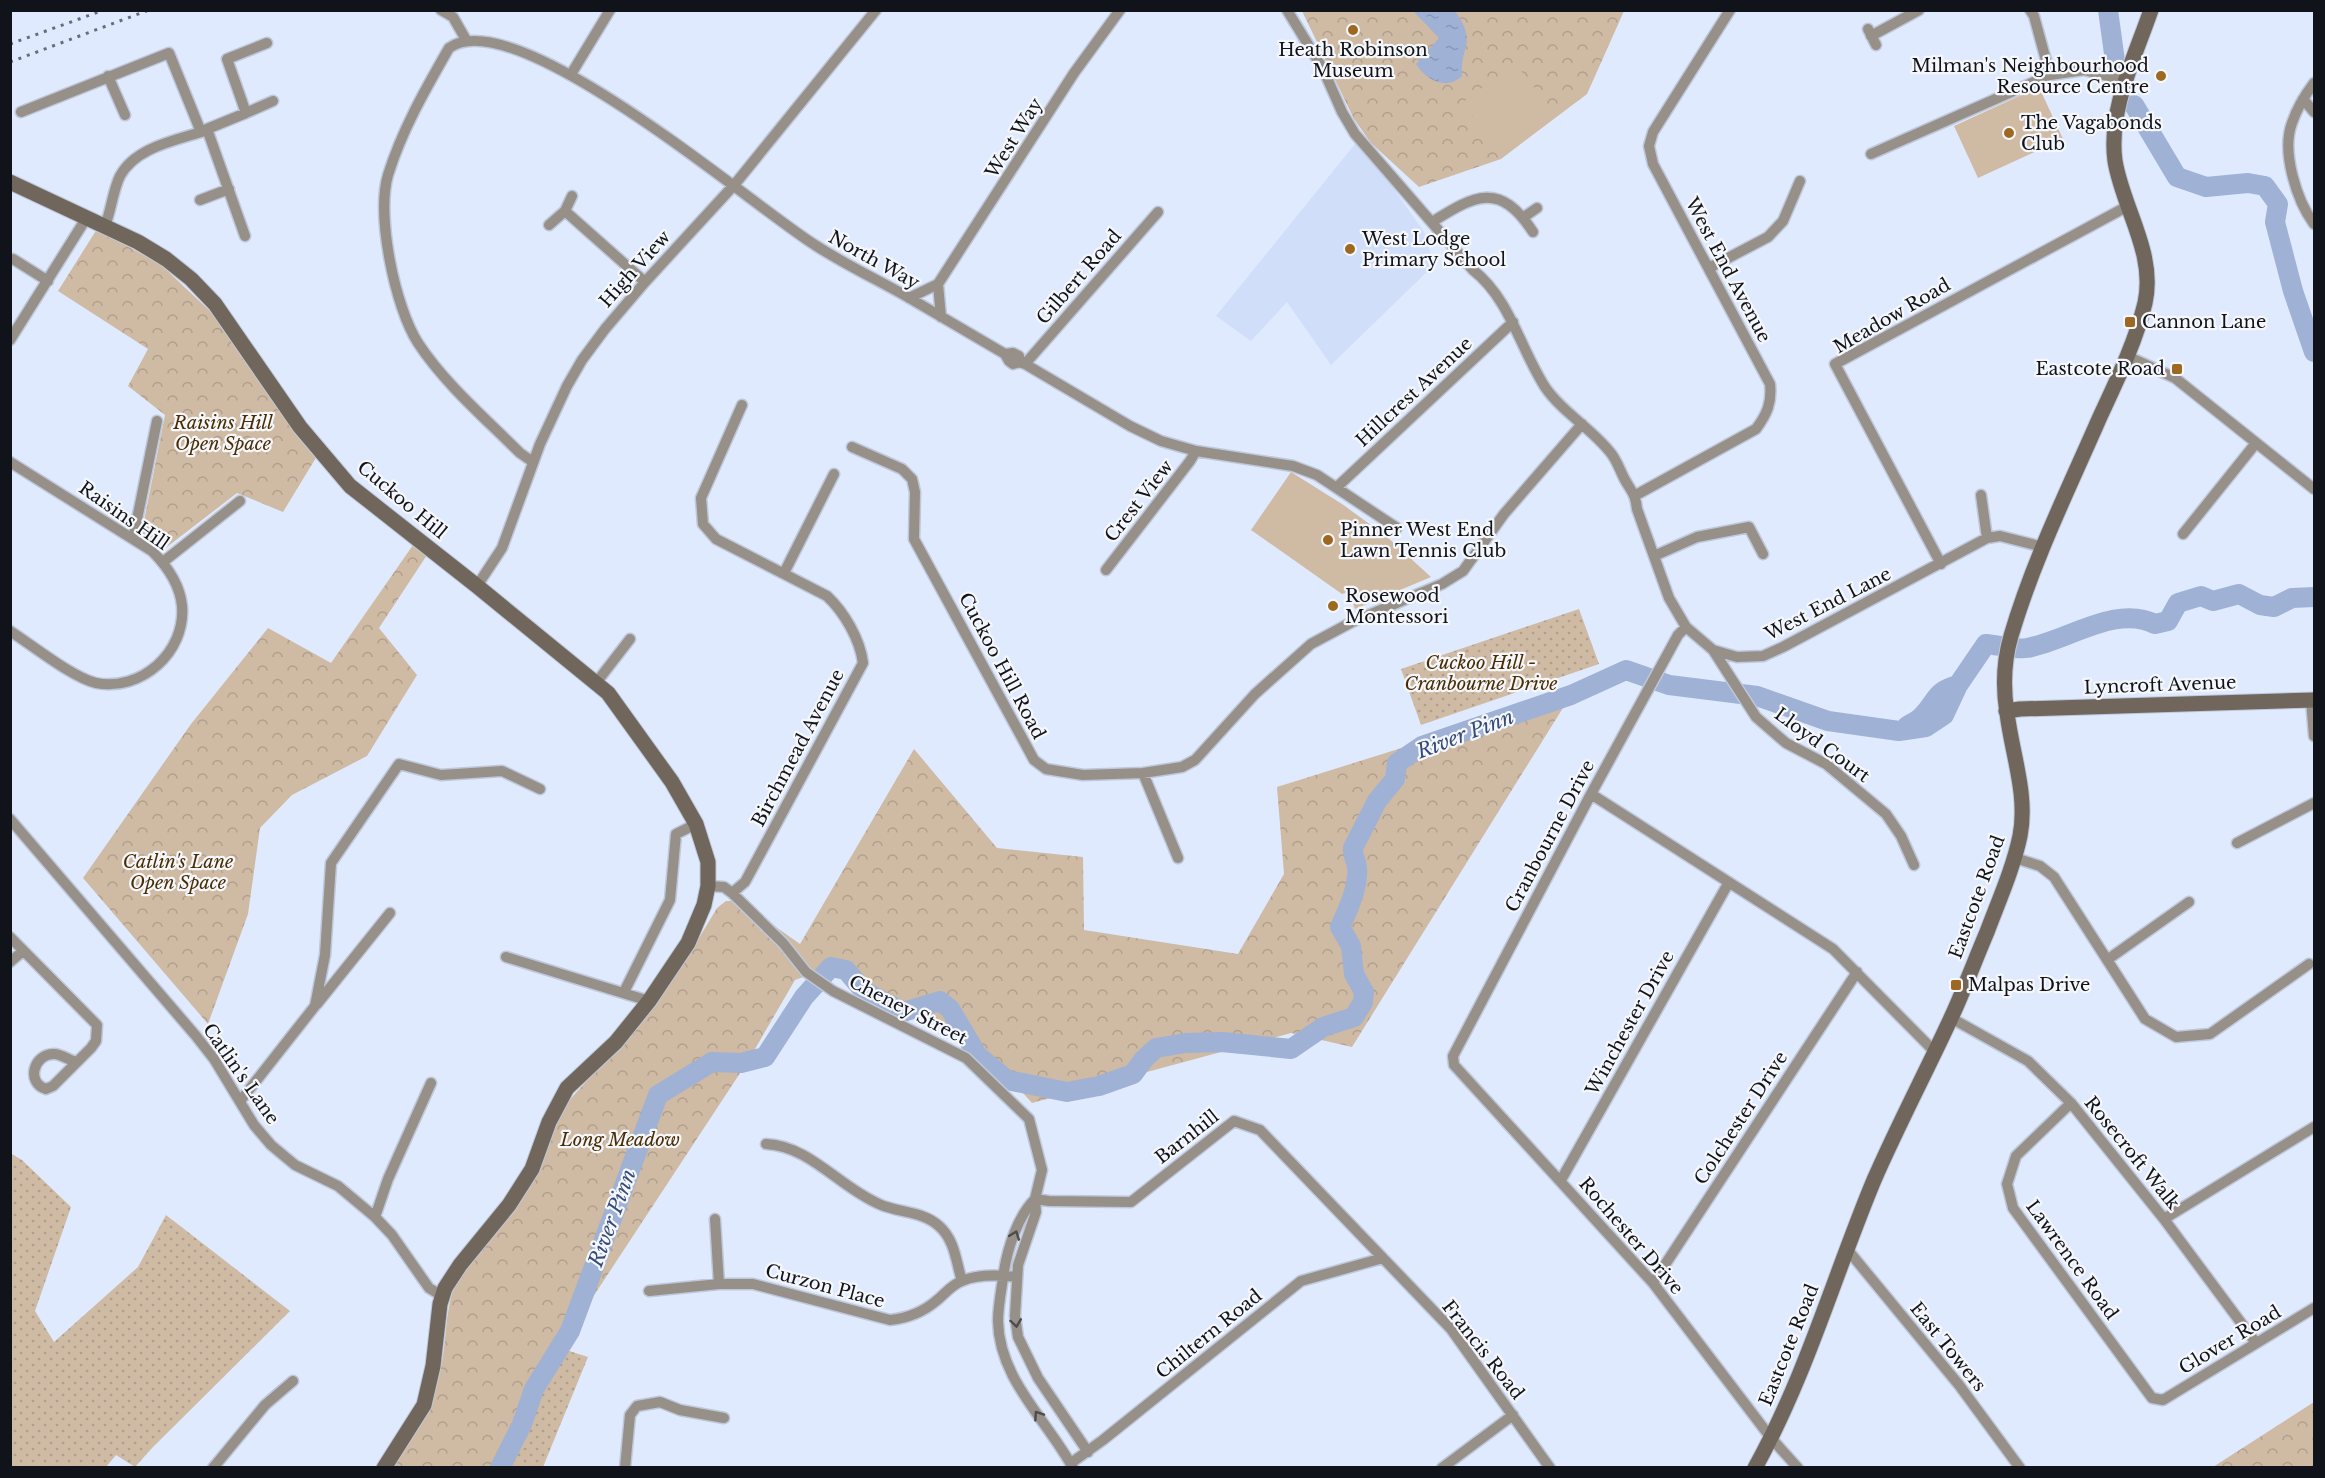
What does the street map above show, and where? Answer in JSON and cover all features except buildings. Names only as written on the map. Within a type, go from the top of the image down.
[{"type":"street","points":[[441,10],[453,17],[465,38],[456,41],[448,48],[415,107],[387,178],[385,213],[393,279],[403,311],[417,341],[436,366],[520,453],[533,462]]},
{"type":"street","points":[[573,71],[610,10]]},
{"type":"street","name":"High View","points":[[477,586],[502,548],[551,417],[582,360],[645,282],[735,184],[876,10]]},
{"type":"street","name":"West Way","points":[[938,284],[1074,73],[1120,10]]},
{"type":"street","name":"West End Lane","points":[[1287,10],[1323,69],[1342,112],[1355,134],[1473,270],[1488,281],[1513,322],[1546,389],[1612,454],[1636,495],[1637,509],[1670,598],[1686,627],[1713,650],[1737,657],[1763,656],[1987,538]]},
{"type":"street","name":"West End Avenue","points":[[1636,495],[1756,429],[1767,413],[1771,398],[1770,384],[1653,164],[1649,146],[1653,132],[1730,10]]},
{"type":"street","points":[[1872,37],[1919,10]]},
{"type":"street","points":[[2030,10],[2034,16],[2050,75]]},
{"type":"street","name":"Eastcote Road","points":[[1755,1467],[1785,1412],[1875,1179],[1951,1018],[2015,858],[2021,832],[2022,810],[2020,782],[2006,711],[2007,655],[2043,547],[2127,356],[2145,303],[2148,275],[2145,258],[2115,160],[2115,122],[2126,81],[2151,10]]},
{"type":"street","name":"North Way","points":[[465,38],[478,37],[526,47],[573,71],[626,102],[813,244],[1005,354],[1013,352],[1019,356],[1022,363]]},
{"type":"street","points":[[246,113],[227,59],[267,43]]},
{"type":"street","points":[[21,112],[169,53],[229,189],[245,236]]},
{"type":"street","points":[[1871,154],[2050,75],[2084,70],[2126,81]]},
{"type":"street","points":[[108,76],[124,115]]},
{"type":"street","points":[[2314,83],[2303,99],[2291,125],[2289,155],[2295,184],[2305,212],[2314,224]]},
{"type":"street","points":[[2303,99],[2314,112]]},
{"type":"street","points":[[105,226],[120,176],[132,161],[146,151],[204,131],[273,101]]},
{"type":"street","name":"Cuckoo Hill","points":[[10,182],[138,242],[191,279],[215,304],[300,427],[350,486],[608,693],[665,773],[696,824],[708,862],[708,886],[704,905],[688,943],[649,1001],[616,1042],[567,1088],[552,1116],[532,1169],[509,1205],[449,1280],[441,1296]]},
{"type":"street","points":[[1709,268],[1768,237],[1783,221],[1800,182]]},
{"type":"street","points":[[200,200],[229,189]]},
{"type":"street","points":[[549,225],[565,211],[572,196]]},
{"type":"street","points":[[1432,222],[1462,203],[1481,197],[1499,201],[1516,209],[1533,232]]},
{"type":"street","name":"Meadow Road","points":[[1941,564],[1835,364],[2128,206]]},
{"type":"street","points":[[1524,217],[1537,208]]},
{"type":"street","points":[[565,211],[645,282]]},
{"type":"street","name":"Gilbert Road","points":[[1022,363],[1158,212]]},
{"type":"street","points":[[10,340],[87,217]]},
{"type":"street","points":[[13,259],[48,281]]},
{"type":"street","points":[[909,298],[938,284],[941,317]]},
{"type":"street","name":"Hillcrest Avenue","points":[[1336,487],[1513,322]]},
{"type":"street","points":[[2127,356],[2175,378],[2314,489]]},
{"type":"street","points":[[1022,363],[1146,435],[1196,452],[1293,466],[1317,475],[1398,528]]},
{"type":"street","name":"Birchmead Avenue","points":[[732,893],[745,882],[864,663],[862,649],[837,605],[827,596],[716,539],[703,524],[701,498],[742,405]]},
{"type":"street","points":[[133,539],[157,421]]},
{"type":"street","name":"Cuckoo Hill Road","points":[[852,447],[902,470],[912,479],[915,492],[914,539],[1034,760],[1046,769],[1083,775],[1143,773],[1182,767],[1195,760],[1255,694],[1311,644],[1352,622],[1442,585],[1463,571],[1504,514],[1582,424]]},
{"type":"street","points":[[2183,534],[2256,443]]},
{"type":"street","name":"Crest View","points":[[1106,570],[1196,452]]},
{"type":"street","name":"Raisins Hill","points":[[10,462],[152,551],[163,562],[177,586],[182,605],[182,625],[175,643],[164,659],[148,673],[131,681],[112,684],[95,683],[79,676],[10,631]]},
{"type":"street","points":[[784,573],[834,474]]},
{"type":"street","points":[[1980,495],[1987,538],[2000,536],[2043,547]]},
{"type":"street","points":[[163,562],[240,501]]},
{"type":"street","points":[[1654,556],[1697,537],[1749,527],[1763,554]]},
{"type":"street","name":"Cranbourne Drive","points":[[1454,1065],[1453,1056],[1591,794],[1678,635],[1686,627]]},
{"type":"street","points":[[596,683],[630,639]]},
{"type":"street","name":"Lloyd Court","points":[[1713,650],[1756,717],[1786,743],[1826,764],[1886,814],[1901,836],[1914,865]]},
{"type":"street","points":[[2313,700],[2314,736]]},
{"type":"street","name":"Lyncroft Avenue","points":[[2006,711],[2030,708],[2313,700]]},
{"type":"street","points":[[315,1006],[325,955],[331,863],[399,764],[441,775],[502,771],[540,789]]},
{"type":"street","points":[[1143,773],[1178,858]]},
{"type":"street","points":[[1591,794],[1833,949],[1935,1052]]},
{"type":"street","points":[[2237,843],[2314,803]]},
{"type":"street","name":"Catlin's Lane","points":[[11,822],[190,1029],[214,1059],[241,1100],[254,1125],[271,1145],[295,1165],[338,1186],[375,1217],[392,1235],[429,1288],[441,1296]]},
{"type":"street","points":[[624,993],[670,900],[676,834],[696,824]]},
{"type":"street","points":[[2015,858],[2040,866],[2054,877],[2145,1019],[2176,1037],[2210,1034],[2309,964]]},
{"type":"street","name":"Winchester Drive","points":[[1561,1180],[1729,882]]},
{"type":"street","name":"Cheney Street","points":[[708,886],[724,887],[732,893],[783,943],[806,972],[833,991],[966,1058],[1029,1119],[1042,1170],[1035,1199],[1036,1212],[1018,1265],[1015,1316],[1018,1337],[1038,1378],[1088,1452]]},
{"type":"street","points":[[2107,960],[2189,902]]},
{"type":"street","points":[[241,1100],[390,913]]},
{"type":"street","points":[[10,937],[97,1025],[96,1041],[76,1062],[53,1086],[46,1089],[39,1087],[34,1080],[33,1073],[37,1062],[46,1056],[54,1054],[76,1062]]},
{"type":"street","points":[[10,962],[23,951]]},
{"type":"street","points":[[506,957],[649,1001]]},
{"type":"street","name":"Colchester Drive","points":[[1653,1283],[1857,972]]},
{"type":"street","name":"Rosecroft Walk","points":[[1951,1018],[2028,1061],[2071,1103],[2164,1219],[2256,1343]]},
{"type":"street","name":"Rochester Drive","points":[[1454,1065],[1653,1283],[1771,1438],[1798,1467]]},
{"type":"street","points":[[375,1217],[387,1179],[431,1083]]},
{"type":"street","name":"Lawrence Road","points":[[2071,1103],[2016,1156],[2007,1184],[2013,1208],[2152,1398],[2163,1400]]},
{"type":"street","name":"Barnhill","points":[[1035,1199],[1131,1202],[1233,1121],[1260,1130],[1383,1258]]},
{"type":"street","points":[[2164,1219],[2314,1126]]},
{"type":"street","points":[[766,1144],[780,1144],[803,1154],[862,1197],[883,1206],[921,1215],[940,1226],[951,1241],[962,1281]]},
{"type":"street","name":"Cheney Street","points":[[1035,1199],[1025,1210],[1006,1259],[998,1320],[1001,1347],[1019,1388],[1072,1465]]},
{"type":"street","points":[[715,1219],[719,1284]]},
{"type":"street","name":"East Towers","points":[[1847,1249],[1959,1384],[2020,1467]]},
{"type":"street","name":"Francis Road","points":[[1383,1258],[1451,1329],[1550,1467]]},
{"type":"street","name":"Chiltern Road","points":[[1072,1465],[1301,1281],[1383,1258]]},
{"type":"street","name":"Curzon Place","points":[[649,1291],[719,1284],[767,1287],[890,1320],[906,1318],[923,1311],[951,1287],[962,1281],[1004,1275],[1017,1277]]},
{"type":"street","points":[[384,1467],[424,1405],[433,1366],[441,1296]]},
{"type":"street","name":"Glover Road","points":[[2163,1400],[2314,1308]]},
{"type":"street","points":[[213,1467],[265,1406],[293,1380]]},
{"type":"street","points":[[625,1467],[630,1415],[637,1407],[660,1402],[680,1410],[724,1418]]},
{"type":"street","points":[[1442,1467],[1513,1415]]},
{"type":"shaded area","name":"West Lodge Primary School","points":[[1359,139],[1424,232],[1434,265],[1331,365],[1287,302],[1251,341],[1216,316]]},
{"type":"green space","points":[[1302,11],[1624,11],[1587,94],[1501,159],[1419,187],[1371,143],[1354,119]]},
{"type":"green space","points":[[1515,63],[1555,114],[1502,154],[1462,103]]},
{"type":"green space","name":"The Vagabonds Club","points":[[2039,87],[2063,139],[1978,178],[1954,126]]},
{"type":"green space","name":"Raisins Hill Open Space","points":[[97,229],[161,265],[211,312],[317,456],[283,512],[237,493],[163,550],[141,536],[165,415],[128,386],[148,349],[58,291]]},
{"type":"green space","name":"Pinner West End Lawn Tennis Club","points":[[1291,472],[1342,504],[1386,536],[1431,577],[1355,609],[1349,592],[1342,594],[1251,530]]},
{"type":"green space","name":"Catlin's Lane Open Space","points":[[413,545],[427,555],[379,628],[417,675],[367,756],[292,795],[260,828],[248,914],[208,1024],[83,878],[191,724],[268,628],[331,663]]},
{"type":"green space","name":"Cuckoo Hill - Cranbourne Drive","points":[[1579,609],[1599,664],[1421,725],[1401,669]]},
{"type":"green space","name":"Long Meadow","points":[[1571,695],[1352,1047],[1291,1033],[1032,1103],[986,1052],[831,967],[795,980],[748,1061],[564,1341],[506,1467],[392,1468],[420,1419],[437,1381],[443,1356],[452,1291],[456,1280],[539,1164],[566,1104],[652,1008],[690,953],[717,908],[726,901],[739,901],[800,944],[914,749],[997,848],[1083,857],[1084,930],[1238,954],[1284,874],[1277,787]]},
{"type":"green space","points":[[10,1153],[22,1160],[71,1207],[35,1311],[54,1342],[138,1267],[166,1215],[290,1311],[135,1467],[116,1455],[106,1467],[11,1467]]},
{"type":"green space","points":[[566,1350],[588,1357],[543,1467],[507,1468],[525,1426]]},
{"type":"green space","points":[[2314,1402],[2314,1467],[2213,1467]]},
{"type":"water","points":[[1413,11],[1455,11],[1466,31],[1467,38],[1462,76],[1449,83],[1443,83],[1431,79],[1420,70],[1416,64],[1439,38]]},
{"type":"waterway","name":"River Pinn","points":[[2108,10],[2115,61]]},
{"type":"waterway","name":"River Pinn","points":[[2134,105],[2177,177],[2206,187],[2248,183],[2265,186],[2278,204],[2275,222],[2293,291],[2314,352]]},
{"type":"waterway","name":"River Pinn","points":[[500,1468],[522,1424],[534,1389],[570,1331],[658,1095],[712,1062],[741,1063],[765,1057],[804,997],[831,967],[846,970],[864,991],[903,1012],[940,1001],[950,1009],[978,1056],[1007,1080],[1067,1092],[1099,1086],[1133,1074],[1156,1048],[1186,1043],[1222,1042],[1291,1049],[1323,1027],[1354,1017],[1363,1002],[1364,992],[1354,974],[1351,946],[1340,927],[1355,890],[1357,867],[1353,848],[1377,801],[1395,779],[1397,763],[1422,746],[1571,695],[1626,670],[1669,685],[1757,696],[1828,721],[1899,731],[1926,727],[1944,715],[1958,685],[1986,644],[2027,648],[2091,626],[2124,618],[2140,619],[2155,624],[2168,621],[2178,603],[2201,596],[2213,601],[2239,594],[2260,605],[2274,607],[2292,598],[2314,597]]},
{"type":"waterway","points":[[1906,727],[1920,718],[1940,694],[1958,685]]},
{"type":"railway","points":[[10,44],[104,10]]},
{"type":"railway","points":[[10,62],[149,10]]},
{"type":"place","name":"Heath Robinson Museum","points":[[1353,30]]},
{"type":"place","name":"Milman's Neighbourhood Resource Centre","points":[[2161,76]]},
{"type":"place","name":"The Vagabonds Club","points":[[2009,133]]},
{"type":"place","name":"West Lodge Primary School","points":[[1350,249]]},
{"type":"place","name":"Cannon Lane","points":[[2130,322]]},
{"type":"place","name":"Eastcote Road","points":[[2177,369]]},
{"type":"place","name":"Pinner West End Lawn Tennis Club","points":[[1328,540]]},
{"type":"place","name":"Rosewood Montessori","points":[[1333,606]]},
{"type":"place","name":"Malpas Drive","points":[[1956,985]]}]
